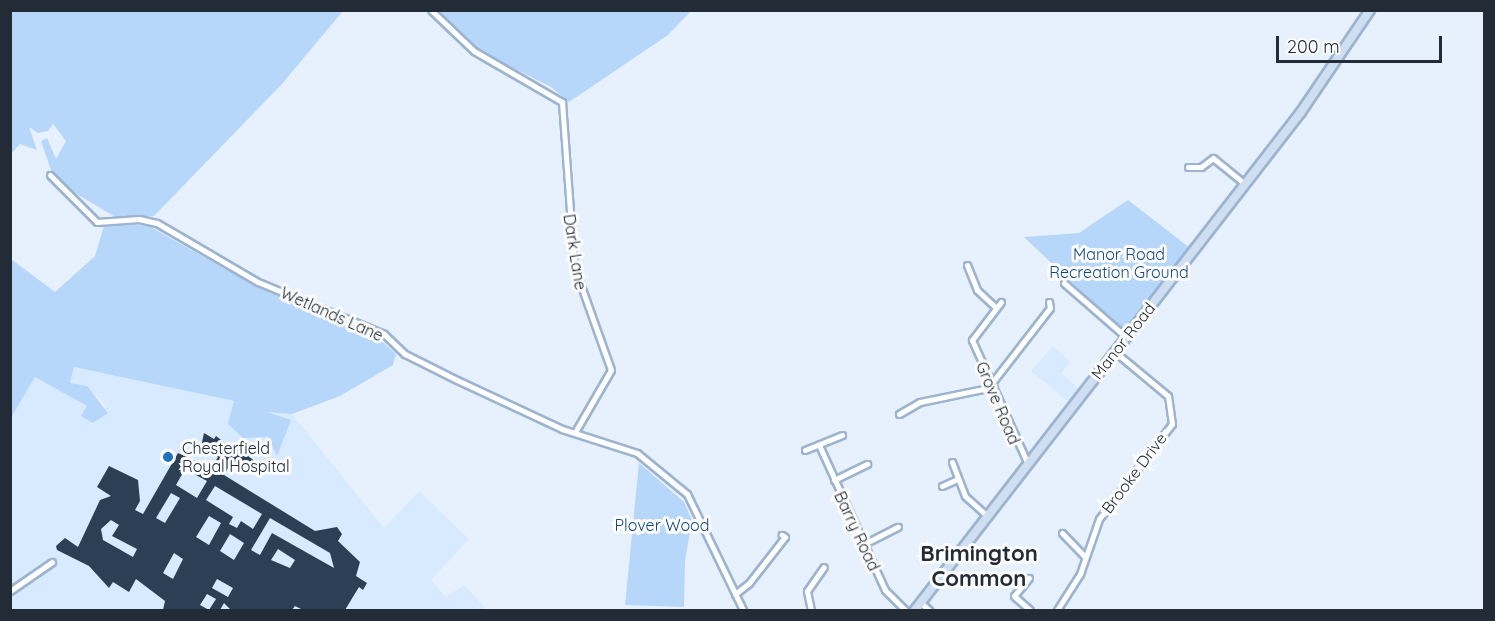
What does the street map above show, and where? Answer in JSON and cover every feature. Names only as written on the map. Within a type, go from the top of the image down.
[{"type":"street","name":"Dark Lane","points":[[431,10],[474,51],[557,96],[564,108],[574,266],[611,370],[574,432]]},
{"type":"street","name":"Manor Road","points":[[915,610],[1245,184],[1370,10]]},
{"type":"street","points":[[1188,167],[1201,167],[1214,158],[1245,184]]},
{"type":"street","name":"Wetlands Lane","points":[[50,175],[97,222],[139,219],[157,223],[258,282],[384,334],[405,354],[574,432],[637,453],[687,494],[743,610]]},
{"type":"street","points":[[967,265],[977,290],[996,308],[1000,302]]},
{"type":"street","points":[[1064,283],[1126,337]]},
{"type":"street","points":[[899,414],[920,402],[992,385],[1050,308],[1049,302]]},
{"type":"street","name":"Grove Road","points":[[996,308],[972,340],[1028,464]]},
{"type":"street","name":"Brooke Drive","points":[[1057,610],[1070,593],[1100,519],[1172,423],[1168,396],[1115,352]]},
{"type":"street","points":[[805,450],[842,435]]},
{"type":"street","name":"Barry Road","points":[[819,445],[885,590],[905,610]]},
{"type":"street","points":[[952,462],[968,500],[988,517]]},
{"type":"street","points":[[834,480],[867,464]]},
{"type":"street","points":[[942,486],[958,479]]},
{"type":"street","points":[[864,544],[898,527]]},
{"type":"street","points":[[1062,533],[1084,556]]},
{"type":"street","points":[[735,594],[749,583],[785,537],[782,535]]},
{"type":"street","points":[[11,587],[52,562]]},
{"type":"street","points":[[811,610],[807,591],[824,567]]},
{"type":"street","points":[[1029,578],[1014,596],[1030,610]]},
{"type":"street","points":[[921,603],[929,610]]},
{"type":"shaded area","points":[[1053,346],[1071,362],[1061,373],[1080,390],[1070,403],[1031,371]]},
{"type":"shaded area","name":"Chesterfield Royal Hospital","points":[[74,367],[292,414],[384,528],[419,491],[469,539],[431,580],[446,597],[464,585],[487,610],[11,610],[11,418],[35,377],[87,406],[81,416],[93,423],[108,413],[101,398],[70,383]]},
{"type":"green space","points":[[11,11],[343,11],[281,85],[154,216],[117,218],[67,188],[52,173],[41,141],[47,138],[56,159],[66,141],[53,124],[48,131],[38,133],[29,127],[37,150],[20,144],[11,154]]},
{"type":"green space","points":[[437,11],[691,11],[668,35],[569,102],[551,87],[476,49]]},
{"type":"green space","name":"Manor Road Recreation Ground","points":[[1128,200],[1190,248],[1123,331],[1024,237],[1079,233]]},
{"type":"green space","points":[[122,224],[149,226],[255,286],[378,338],[396,354],[393,365],[340,396],[292,414],[267,412],[291,420],[277,456],[268,437],[243,438],[228,424],[234,401],[74,367],[70,383],[87,386],[108,413],[93,423],[81,416],[87,406],[35,377],[11,418],[11,259],[55,292],[95,256],[104,226]]},
{"type":"green space","name":"Plover Wood","points":[[639,463],[684,502],[692,520],[685,561],[684,607],[625,605]]},
{"type":"building","name":"Chesterfield Royal Hospital","points":[[204,433],[214,439],[216,436],[236,452],[238,448],[257,463],[247,473],[231,463],[224,475],[315,531],[337,527],[342,534],[338,541],[360,562],[356,576],[367,583],[363,590],[359,587],[345,610],[303,610],[295,606],[292,610],[231,610],[224,603],[220,610],[209,610],[163,610],[165,601],[136,579],[129,592],[113,582],[109,588],[89,566],[57,550],[56,546],[65,538],[78,547],[100,500],[111,496],[97,487],[109,466],[138,480],[140,501],[135,510],[143,514],[178,453],[211,468],[218,457],[201,447]],"holes":[[[185,469],[207,481],[197,498],[176,485]],[[215,486],[262,514],[253,529],[241,521],[237,528],[229,524],[233,517],[206,500]],[[171,493],[180,498],[165,523],[156,518]],[[209,516],[221,523],[209,545],[196,537]],[[270,518],[330,553],[334,568],[272,533],[260,555],[251,550]],[[111,520],[119,525],[112,536],[137,549],[133,557],[103,540],[101,529]],[[230,534],[244,543],[234,560],[220,551]],[[278,549],[295,560],[290,568],[271,560]],[[174,553],[183,559],[173,579],[163,573]],[[217,579],[233,588],[228,597],[212,588]],[[207,594],[216,599],[209,610],[200,605]]]},
{"type":"place","name":"Chesterfield Royal Hospital","points":[[168,457]]},
{"type":"district","name":"Brimington Common","points":[[979,566]]}]
